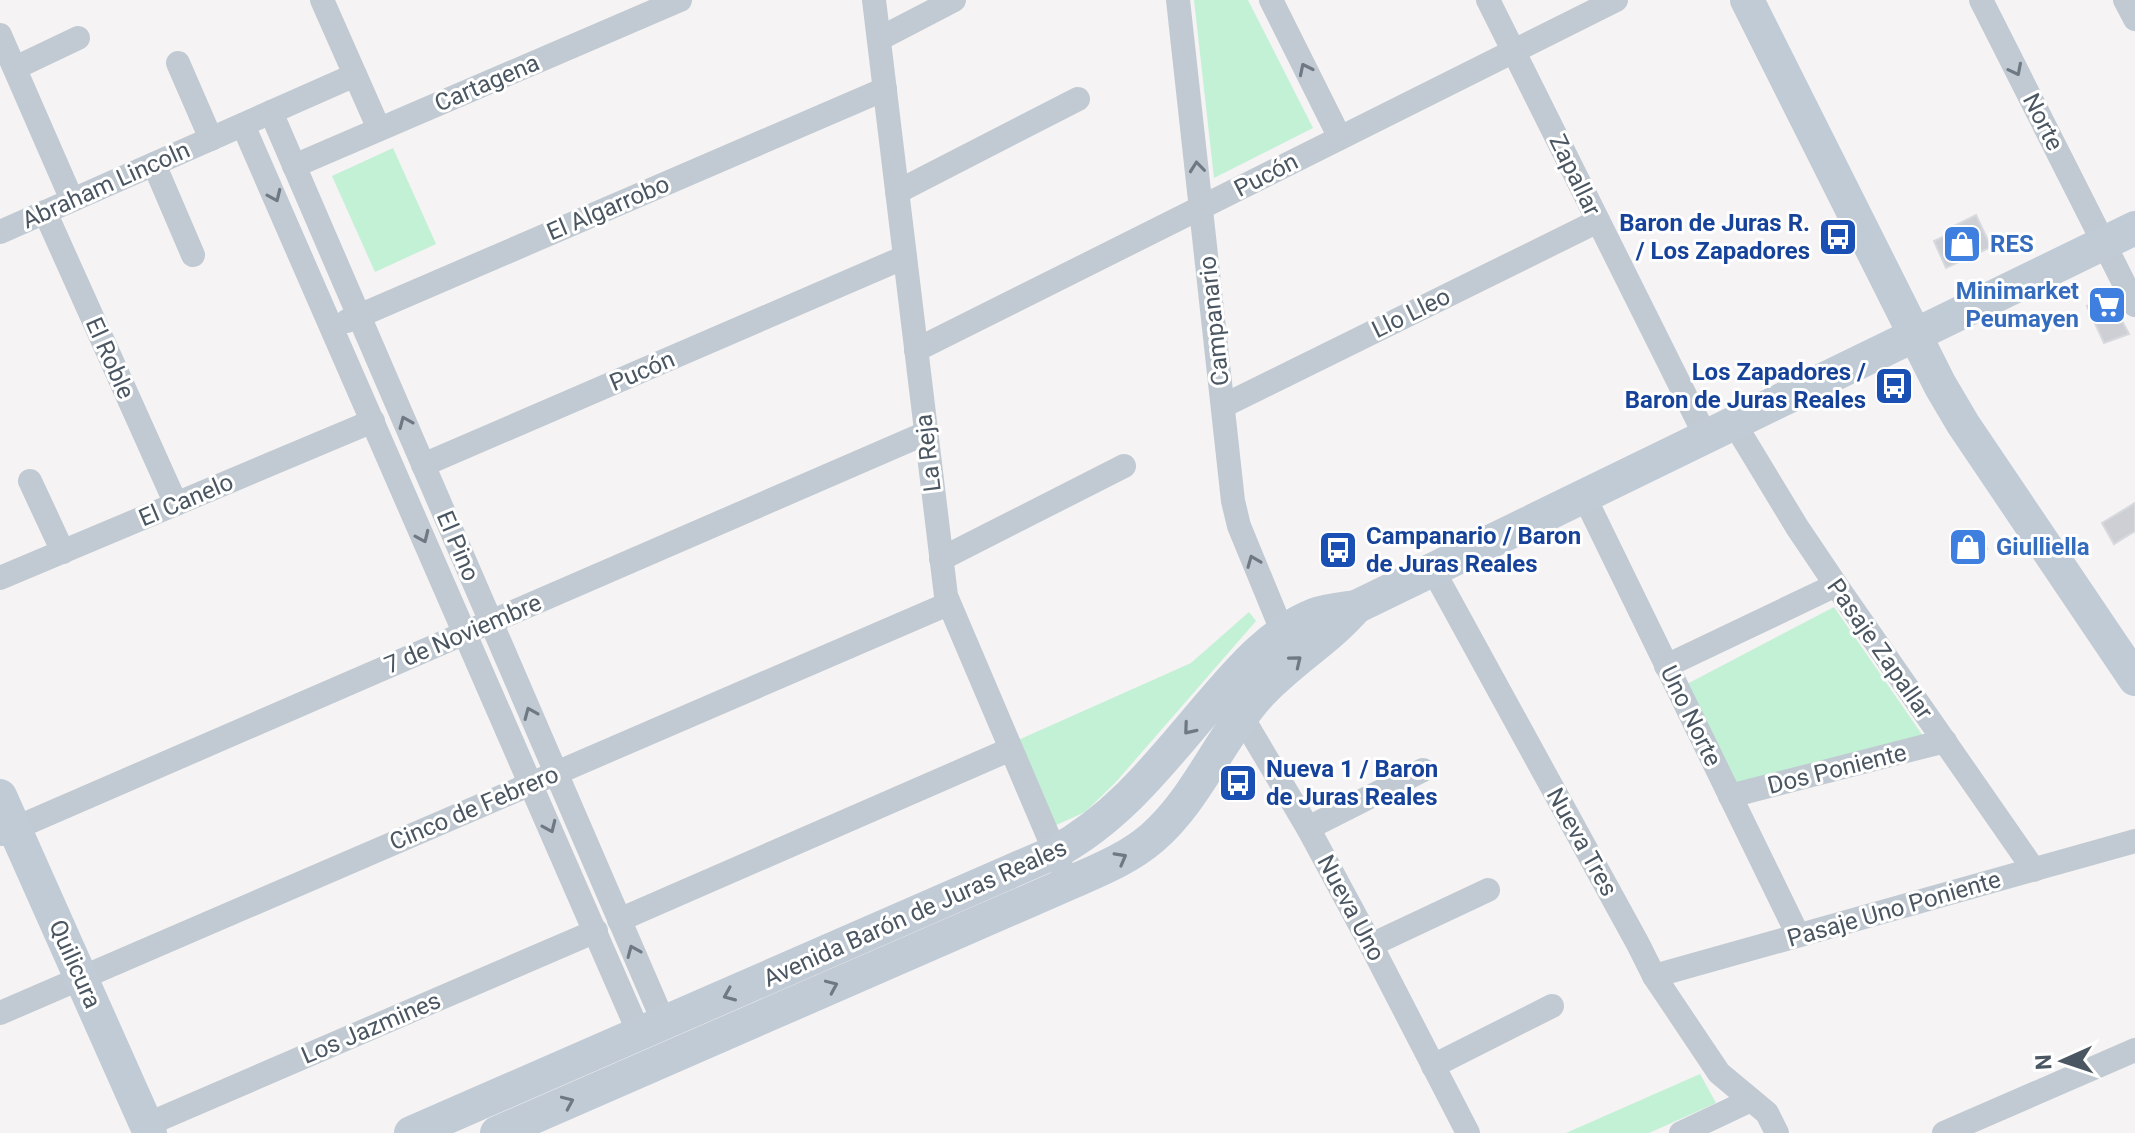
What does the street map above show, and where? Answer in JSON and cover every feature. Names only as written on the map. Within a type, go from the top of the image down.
[{"type":"street","points":[[322,0],[379,129]]},
{"type":"street","name":"La Reja","points":[[874,0],[948,604],[1068,884]]},
{"type":"street","points":[[879,39],[954,0]]},
{"type":"street","name":"Campanario","points":[[1178,0],[1236,513],[1283,633]]},
{"type":"street","points":[[1271,0],[1340,138]]},
{"type":"street","name":"Zapallar","points":[[1488,0],[1598,221],[1720,430]]},
{"type":"street","name":"Pucón","points":[[916,350],[1616,0]]},
{"type":"street","points":[[1747,0],[1963,424],[2135,679]]},
{"type":"street","name":"Norte","points":[[1981,0],[2135,305]]},
{"type":"street","points":[[2125,0],[2135,19]]},
{"type":"street","name":"Cartagena","points":[[294,166],[676,1]]},
{"type":"street","points":[[72,200],[6,53],[78,38]]},
{"type":"street","name":"Abraham Lincoln","points":[[178,63],[211,139]]},
{"type":"street","name":"Abraham Lincoln","points":[[0,232],[355,75]]},
{"type":"street","name":"El Algarrobo","points":[[332,328],[885,89]]},
{"type":"street","points":[[897,192],[1078,99]]},
{"type":"street","name":"El Pino","points":[[271,112],[619,920],[652,1028]]},
{"type":"street","name":"El Pino","points":[[243,125],[596,931],[652,1028]]},
{"type":"street","points":[[154,164],[193,255]]},
{"type":"street","name":"El Roble","points":[[45,212],[176,504]]},
{"type":"street","name":"Llo Lleo","points":[[1223,406],[1598,221]]},
{"type":"street","name":"Avenida Barón de Juras Reales","points":[[491,1123],[652,1028],[1077,840],[1120,806],[1263,649],[1314,615],[1356,607],[2135,228]]},
{"type":"street","name":"Pucón","points":[[423,465],[905,257]]},
{"type":"street","name":"El Canelo","points":[[0,578],[373,421]]},
{"type":"street","name":"Pasaje Zapallar","points":[[1720,430],[1797,527],[2034,870]]},
{"type":"street","name":"7 de Noviembre","points":[[7,831],[926,433]]},
{"type":"street","points":[[941,559],[1124,466]]},
{"type":"street","points":[[30,481],[63,552]]},
{"type":"street","name":"Uno Norte","points":[[1584,496],[1798,935]]},
{"type":"street","name":"Nueva Tres","points":[[1433,570],[1654,976],[1719,1073],[1767,1113],[1777,1133]]},
{"type":"street","points":[[1666,666],[1836,585]]},
{"type":"street","name":"Cinco de Febrero","points":[[0,1013],[948,604]]},
{"type":"street","name":"Avenida Barón de Juras Reales","points":[[411,1133],[491,1123],[1068,884],[1123,858],[1151,840],[1184,804],[1257,697],[1330,635],[1356,607]]},
{"type":"street","name":"Nueva Uno","points":[[1225,688],[1308,828],[1468,1133]]},
{"type":"street","name":"Dos Poniente","points":[[1730,796],[1945,741]]},
{"type":"street","points":[[619,920],[1011,749]]},
{"type":"street","points":[[1308,828],[1423,770]]},
{"type":"street","name":"Quilicura","points":[[0,796],[7,831],[81,978],[148,1129]]},
{"type":"street","name":"Pasaje Uno Poniente","points":[[1654,976],[2135,841]]},
{"type":"street","points":[[1371,945],[1488,890]]},
{"type":"street","name":"Los Jazmines","points":[[148,1129],[596,931]]},
{"type":"street","points":[[1433,1066],[1552,1006]]},
{"type":"street","points":[[1944,1133],[2135,1050]]},
{"type":"street","points":[[1681,1133],[1751,1100]]},
{"type":"green space","points":[[1194,0],[1248,0],[1313,128],[1214,178]]},
{"type":"green space","points":[[393,148],[436,244],[375,272],[332,176]]},
{"type":"green space","points":[[1834,607],[1923,736],[1736,786],[1687,684]]},
{"type":"green space","points":[[1249,612],[1256,621],[1115,783],[1085,812],[1052,827],[1016,741],[1191,663]]},
{"type":"green space","points":[[1700,1074],[1716,1103],[1649,1133],[1566,1133]]},
{"type":"building","name":"RES","points":[[1976,215],[1991,247],[1946,268],[1934,241],[1954,232],[1952,227]]},
{"type":"building","points":[[2108,295],[2129,334],[2104,343],[2087,306]]},
{"type":"building","points":[[2135,503],[2135,531],[2114,544],[2102,523]]},
{"type":"building","name":"Giulliella","points":[[1973,529],[1987,549],[1964,565],[1950,545]]},
{"type":"place","name":"Baron de Juras R. / Los Zapadores","points":[[1838,237]]},
{"type":"place","name":"RES","points":[[1962,244]]},
{"type":"place","name":"Minimarket Peumayen","points":[[2107,305]]},
{"type":"place","name":"Los Zapadores / Baron de Juras Reales","points":[[1894,386]]},
{"type":"place","name":"Giulliella","points":[[1968,547]]},
{"type":"place","name":"Campanario / Baron de Juras Reales","points":[[1338,550]]},
{"type":"place","name":"Nueva 1 / Baron de Juras Reales","points":[[1238,783]]}]
